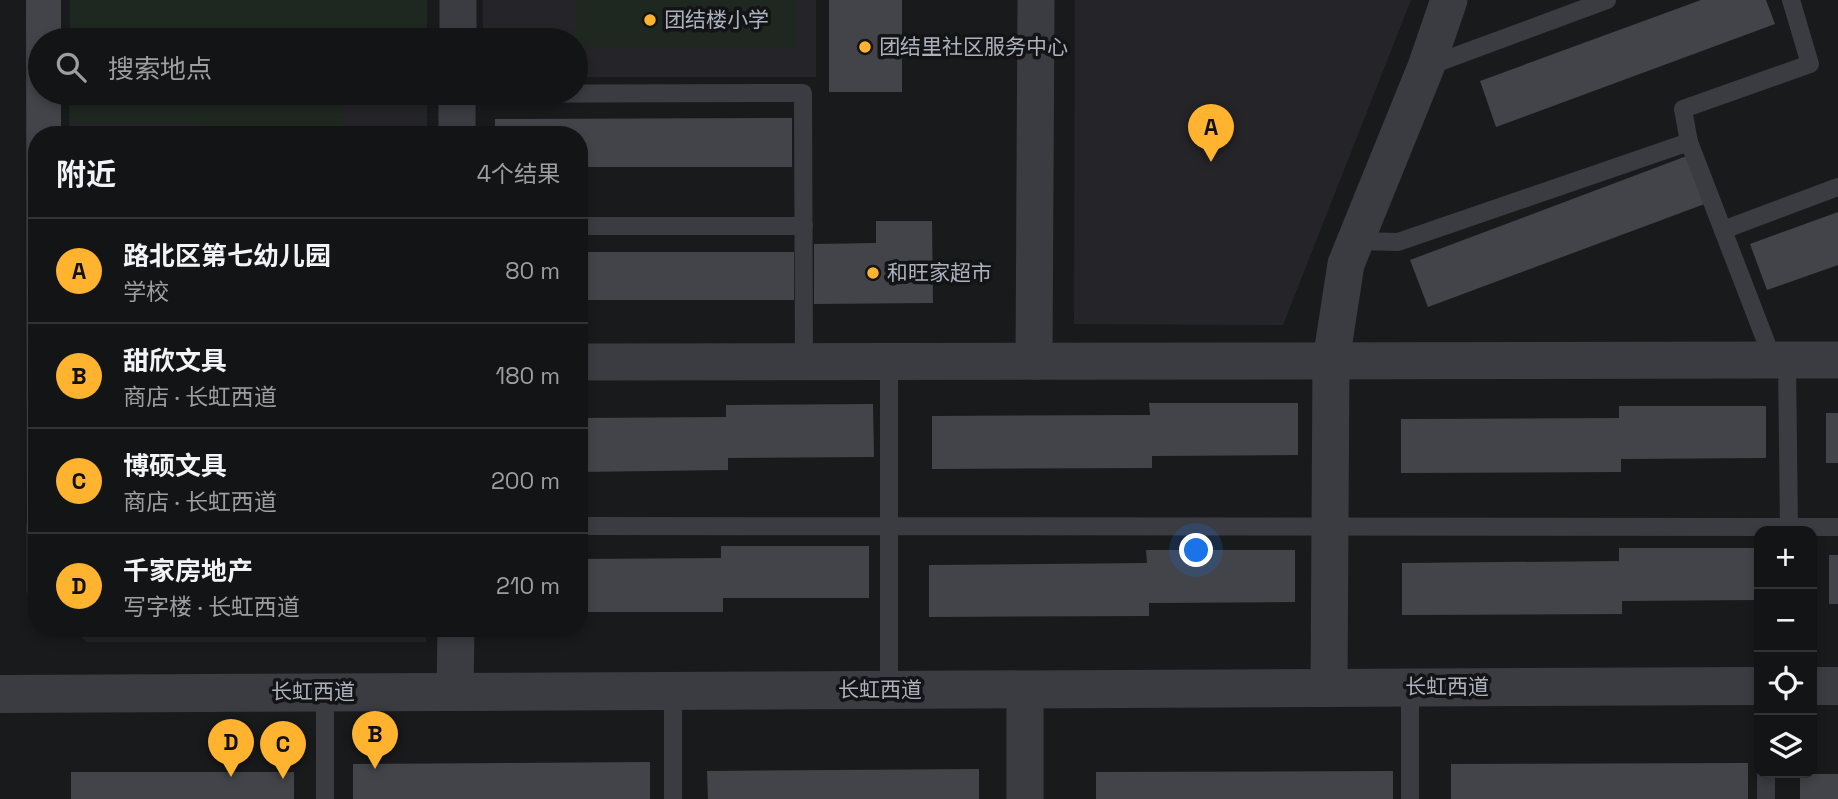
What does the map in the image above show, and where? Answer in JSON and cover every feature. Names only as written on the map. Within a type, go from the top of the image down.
[{"type":"street","points":[[458,0],[458,28]]},
{"type":"street","points":[[1034,361],[1036,0]]},
{"type":"street","points":[[1329,688],[1331,361],[1346,264],[1426,67],[1449,0]]},
{"type":"street","points":[[457,105],[457,126]]},
{"type":"street","points":[[588,362],[1838,360]]},
{"type":"street","points":[[455,692],[456,637]]},
{"type":"street","name":"长虹西道","points":[[0,694],[1754,686]]},
{"type":"street","points":[[1817,686],[1838,686]]},
{"type":"street","points":[[1025,690],[1025,799]]},
{"type":"lane","points":[[1426,67],[1607,0]]},
{"type":"lane","points":[[1789,526],[1780,360],[1723,230],[1689,142],[1683,109],[1810,64],[1791,0]]},
{"type":"lane","points":[[588,93],[803,93],[804,361]]},
{"type":"lane","points":[[1356,241],[1398,242],[1689,142]]},
{"type":"lane","points":[[1723,230],[1838,187]]},
{"type":"lane","points":[[588,226],[804,226]]},
{"type":"lane","points":[[889,361],[889,690]]},
{"type":"lane","points":[[588,526],[1754,529]]},
{"type":"lane","points":[[1817,528],[1838,527]]},
{"type":"lane","points":[[1410,687],[1410,799]]},
{"type":"lane","points":[[673,691],[673,799]]},
{"type":"lane","points":[[325,692],[325,799]]},
{"type":"lane","points":[[1766,778],[1766,799]]},
{"type":"shaded area","points":[[70,0],[427,0],[427,28],[70,28]]},
{"type":"shaded area","name":"团结楼小学","points":[[483,0],[816,0],[816,77],[588,77],[588,28],[483,28]]},
{"type":"shaded area","points":[[576,0],[798,0],[798,47],[588,47],[588,28],[576,28]]},
{"type":"shaded area","points":[[1075,0],[1411,0],[1283,325],[1074,324]]},
{"type":"shaded area","points":[[70,105],[427,105],[427,126],[69,126]]},
{"type":"shaded area","points":[[70,105],[343,105],[343,126],[69,123]]},
{"type":"shaded area","points":[[26,523],[28,523],[28,593]]},
{"type":"shaded area","points":[[81,637],[426,637],[426,642],[87,642]]},
{"type":"building","points":[[26,0],[61,0],[61,28],[28,28],[28,105],[61,105],[61,126],[28,126],[27,533]]},
{"type":"building","name":"团结里社区服务中心","points":[[829,0],[902,0],[902,92],[829,92]]},
{"type":"building","points":[[1701,0],[1766,0],[1775,24],[1496,127],[1480,81]]},
{"type":"building","points":[[792,118],[792,167],[588,167],[588,126],[495,126],[495,119]]},
{"type":"building","points":[[1692,154],[1710,202],[1428,307],[1410,260]]},
{"type":"building","points":[[1838,212],[1838,265],[1767,290],[1750,244]]},
{"type":"building","name":"和旺家超市","points":[[876,221],[932,221],[933,303],[814,304],[814,244],[876,243]]},
{"type":"building","points":[[588,252],[794,252],[794,300],[588,300]]},
{"type":"building","points":[[1149,403],[1298,403],[1298,455],[1152,456],[1152,468],[932,469],[932,416],[1150,415]]},
{"type":"building","points":[[873,404],[874,457],[728,458],[728,470],[588,472],[588,418],[726,417],[726,405]]},
{"type":"building","points":[[1619,406],[1766,406],[1766,458],[1621,459],[1621,472],[1401,473],[1401,419],[1619,418]]},
{"type":"building","points":[[1826,413],[1838,413],[1838,463],[1826,463]]},
{"type":"building","points":[[721,546],[869,546],[869,598],[723,598],[723,612],[588,612],[588,559],[721,558]]},
{"type":"building","points":[[1619,548],[1754,548],[1754,600],[1622,601],[1622,614],[1402,615],[1402,563],[1619,561]]},
{"type":"building","points":[[1146,550],[1295,550],[1295,602],[1149,603],[1149,616],[929,617],[929,565],[1147,563]]},
{"type":"building","points":[[1829,555],[1838,555],[1838,604],[1829,604]]},
{"type":"building","points":[[650,762],[650,799],[353,799],[353,764]]},
{"type":"building","points":[[1748,763],[1748,799],[1451,799],[1451,764]]},
{"type":"building","points":[[979,769],[979,799],[708,799],[707,771]]},
{"type":"building","points":[[1393,771],[1393,799],[1096,799],[1096,772]]},
{"type":"building","points":[[71,772],[294,772],[294,799],[71,799]]},
{"type":"building","points":[[1817,774],[1838,774],[1838,799],[1800,799],[1800,778],[1817,778]]},
{"type":"place","name":"团结楼小学","points":[[650,20]]},
{"type":"place","name":"团结里社区服务中心","points":[[865,47]]},
{"type":"place","name":"路北区第七幼儿园","points":[[1211,162]]},
{"type":"place","name":"和旺家超市","points":[[873,273]]},
{"type":"place","name":"甜欣文具","points":[[375,769]]},
{"type":"place","name":"千家房地产","points":[[231,777]]},
{"type":"place","name":"博硕文具","points":[[283,779]]}]
